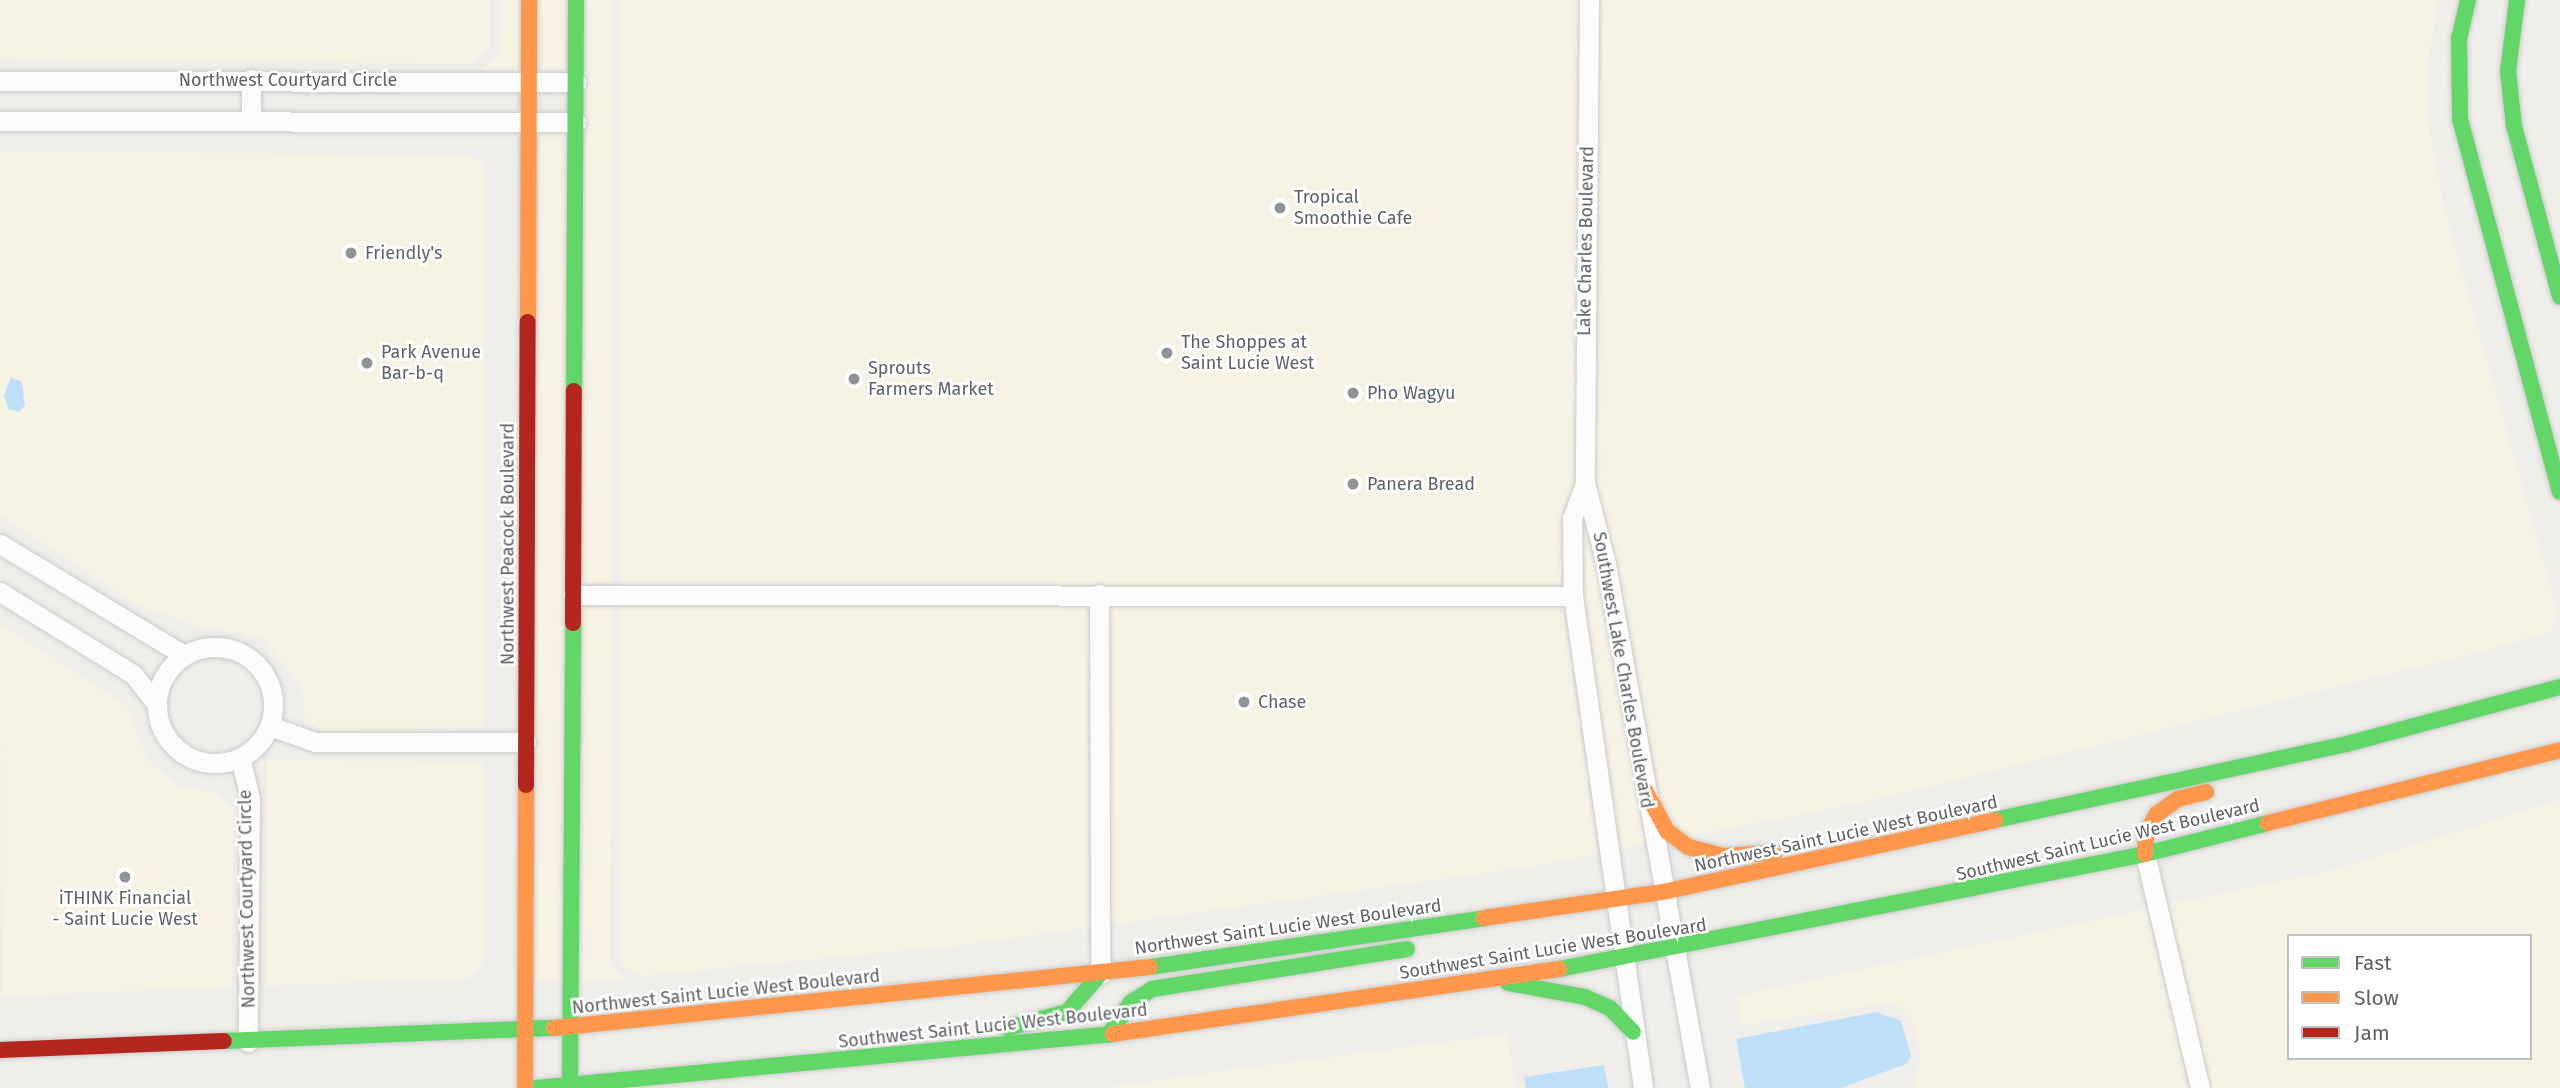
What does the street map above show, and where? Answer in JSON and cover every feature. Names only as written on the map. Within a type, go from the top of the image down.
[{"type":"main road","name":"Northwest Peacock Boulevard","points":[[525,1088],[529,0]]},
{"type":"main road","points":[[569,1087],[574,1027],[576,0]]},
{"type":"main road","points":[[2468,0],[2459,38],[2460,119],[2560,492]]},
{"type":"main road","points":[[2499,4],[2514,126],[2560,297]]},
{"type":"main road","name":"Northwest Saint Lucie West Boulevard","points":[[0,1050],[574,1027],[1100,974],[1663,892],[1940,836],[2482,708],[2560,687]]},
{"type":"main road","points":[[2145,854],[2149,825],[2178,799],[2417,742],[2482,708]]},
{"type":"main road","name":"Southwest Saint Lucie West Boulevard","points":[[536,1088],[712,1075],[1108,1035],[1622,960],[2145,854],[2560,750]]},
{"type":"main road","points":[[1645,790],[1678,842],[1724,856],[1754,857],[1880,834],[1940,836]]},
{"type":"main road","points":[[1447,943],[1473,938],[1499,916]]},
{"type":"main road","points":[[1108,1035],[1130,1003],[1152,989],[1421,947]]},
{"type":"main road","points":[[712,1075],[751,1055],[1052,1020],[1083,1000],[1100,974]]},
{"type":"main road","points":[[1492,979],[1585,997],[1610,1008],[1633,1032]]},
{"type":"street","name":"Lake Charles Boulevard","points":[[1585,483],[1589,0]]},
{"type":"street","name":"Northwest Courtyard Circle","points":[[0,81],[251,79],[576,82]]},
{"type":"street","points":[[251,79],[251,120]]},
{"type":"street","points":[[0,121],[576,122]]},
{"type":"street","name":"Southwest Lake Charles Boulevard","points":[[1585,483],[1572,518],[1573,596],[1622,960],[1643,1088]]},
{"type":"street","name":"Southwest Lake Charles Boulevard","points":[[1585,483],[1606,564],[1700,1088]]},
{"type":"street","points":[[0,544],[184,655]]},
{"type":"street","points":[[0,593],[132,674],[156,703]]},
{"type":"street","points":[[1099,594],[1100,974]]},
{"type":"street","points":[[573,595],[1573,596]]},
{"type":"street","points":[[216,646],[252,659],[272,690],[270,726],[240,757],[217,763],[184,755],[159,724],[156,703],[167,671],[184,655],[216,646]]},
{"type":"street","points":[[270,726],[315,742],[526,742]]},
{"type":"street","name":"Northwest Courtyard Circle","points":[[240,757],[250,798],[248,1042]]},
{"type":"street","points":[[2145,854],[2200,1088]]},
{"type":"shaded area","points":[[0,0],[490,0],[490,48],[470,64],[0,58]]},
{"type":"shaded area","points":[[501,0],[519,0],[519,70],[481,70],[499,55]]},
{"type":"shaded area","points":[[540,0],[566,0],[566,70],[540,70]]},
{"type":"shaded area","points":[[587,0],[611,0],[611,583],[583,583]]},
{"type":"shaded area","points":[[621,0],[2438,0],[2429,58],[2429,125],[2443,204],[2558,613],[2551,631],[2480,652],[1864,802],[1529,867],[961,945],[641,976],[621,964]]},
{"type":"shaded area","points":[[539,133],[566,134],[562,981],[535,982]]},
{"type":"shaded area","points":[[0,151],[467,155],[484,164],[483,728],[321,730],[306,722],[302,687],[262,637],[197,626],[140,606],[0,515]]},
{"type":"shaded area","points":[[583,606],[611,607],[610,964],[627,981],[583,981]]},
{"type":"shaded area","points":[[0,624],[127,706],[147,759],[176,785],[218,794],[233,808],[232,987],[2,996]]},
{"type":"shaded area","points":[[266,760],[483,762],[483,963],[470,978],[265,986]]},
{"type":"shaded area","points":[[2560,800],[2560,1088],[1913,1088],[1921,1056],[1911,1017],[1894,1002],[1741,1026],[1736,996],[2333,870]]},
{"type":"shaded area","points":[[1508,1034],[1515,1088],[1106,1088],[1202,1074]]},
{"type":"water","points":[[11,377],[22,382],[25,405],[19,412],[9,409],[4,396]]},
{"type":"water","points":[[1877,1012],[1901,1021],[1911,1056],[1906,1064],[1841,1088],[1745,1088],[1736,1039]]},
{"type":"water","points":[[1604,1065],[1608,1088],[1526,1088],[1524,1077]]},
{"type":"traffic: fast","points":[[574,391],[576,0]]},
{"type":"traffic: fast","points":[[2468,0],[2459,38],[2460,119],[2560,492]]},
{"type":"traffic: fast","points":[[2517,0],[2508,71],[2514,126],[2560,297]]},
{"type":"traffic: fast","points":[[570,1086],[573,623]]},
{"type":"traffic: fast","points":[[1995,820],[2347,744],[2560,687]]},
{"type":"traffic: fast","points":[[1559,969],[2145,854],[2268,823]]},
{"type":"traffic: fast","points":[[1150,967],[1484,918]]},
{"type":"traffic: fast","points":[[1108,1035],[1130,1003],[1152,989],[1407,949]]},
{"type":"traffic: fast","points":[[1008,1028],[1067,1012],[1100,974]]},
{"type":"traffic: fast","points":[[1508,983],[1585,997],[1610,1008],[1633,1032]]},
{"type":"traffic: fast","points":[[224,1041],[554,1028]]},
{"type":"traffic: fast","points":[[536,1088],[1113,1034]]},
{"type":"traffic: slow","points":[[528,322],[529,0]]},
{"type":"traffic: slow","points":[[2268,823],[2560,750]]},
{"type":"traffic: slow","points":[[525,1088],[526,785]]},
{"type":"traffic: slow","points":[[1645,790],[1667,831],[1688,847],[1724,856],[1774,853]]},
{"type":"traffic: slow","points":[[2145,854],[2146,833],[2157,814],[2178,799],[2206,792]]},
{"type":"traffic: slow","points":[[1484,918],[1663,892],[1995,820]]},
{"type":"traffic: slow","points":[[554,1028],[1150,967]]},
{"type":"traffic: slow","points":[[1113,1034],[1559,969]]},
{"type":"traffic: jam","points":[[526,785],[528,322]]},
{"type":"traffic: jam","points":[[573,623],[574,391]]},
{"type":"traffic: jam","points":[[0,1050],[224,1041]]},
{"type":"place","name":"Tropical Smoothie Cafe","points":[[1280,208]]},
{"type":"place","name":"Friendly's","points":[[351,253]]},
{"type":"place","name":"The Shoppes at Saint Lucie West","points":[[1167,353]]},
{"type":"place","name":"Park Avenue Bar-b-q","points":[[367,363]]},
{"type":"place","name":"Sprouts Farmers Market","points":[[854,379]]},
{"type":"place","name":"Pho Wagyu","points":[[1353,393]]},
{"type":"place","name":"Panera Bread","points":[[1353,484]]},
{"type":"place","name":"Chase","points":[[1244,702]]},
{"type":"place","name":"iTHINK Financial - Saint Lucie West","points":[[125,877]]}]
